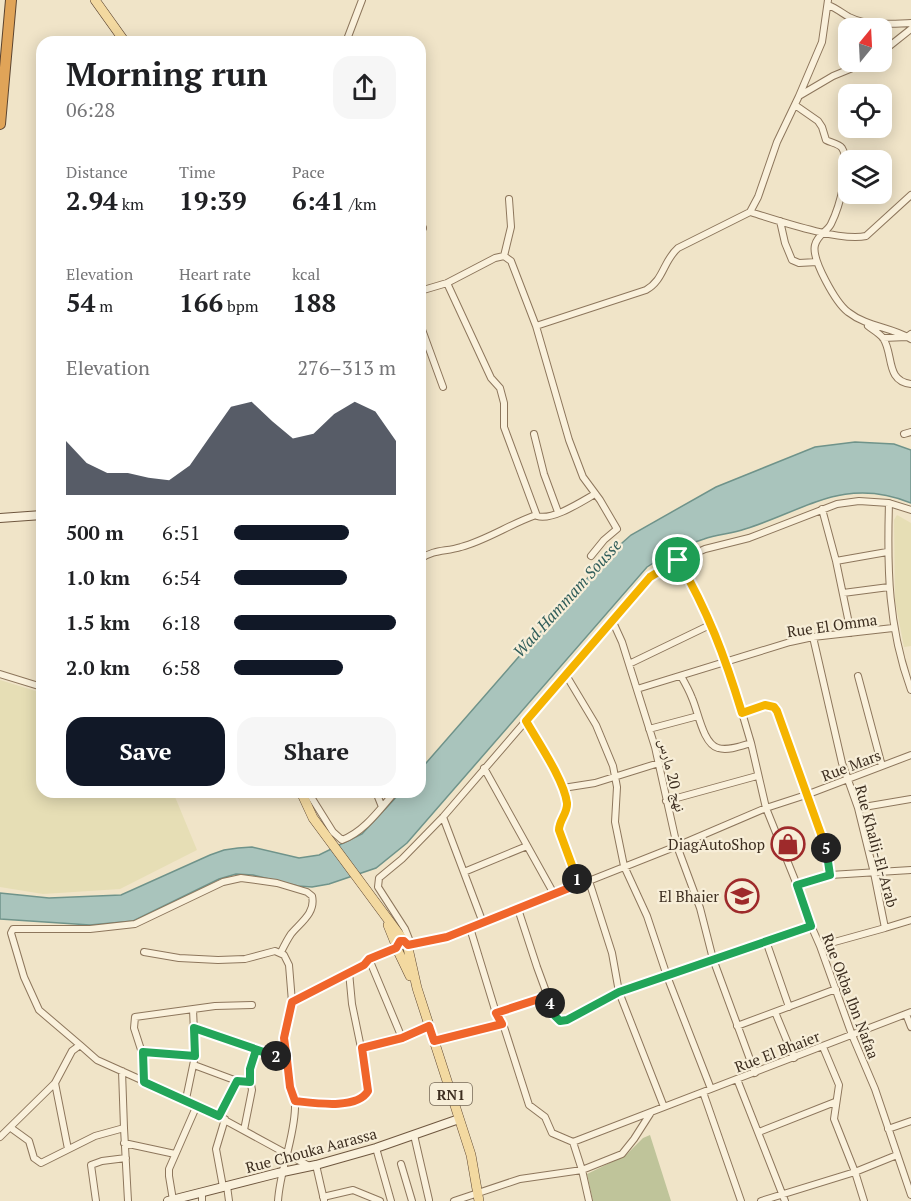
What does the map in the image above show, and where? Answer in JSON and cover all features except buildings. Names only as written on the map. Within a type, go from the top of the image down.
[{"type":"highway","points":[[0,124],[11,0]]},
{"type":"main road","points":[[95,0],[121,36]]},
{"type":"main road","points":[[103,0],[111,21]]},
{"type":"main road","points":[[0,518],[36,516]]},
{"type":"main road","points":[[0,524],[18,518]]},
{"type":"main road","name":"RN1","points":[[304,798],[313,818],[385,914],[403,946],[471,1155],[479,1197]]},
{"type":"main road","name":"Rue Chouka Aarassa","points":[[170,1200],[202,1197],[225,1186],[312,1166],[376,1148],[459,1119]]},
{"type":"street","points":[[348,36],[362,0]]},
{"type":"street","points":[[536,326],[656,285],[672,254],[678,248],[750,212],[758,197],[777,142],[822,42],[828,3],[849,17],[863,21],[879,24],[911,23]]},
{"type":"street","points":[[892,44],[911,29]]},
{"type":"street","points":[[799,96],[843,72]]},
{"type":"street","points":[[795,105],[818,121],[826,140],[837,144],[843,152],[845,180],[831,224],[815,243],[814,252],[817,262],[837,301],[883,338],[895,375],[911,384]]},
{"type":"street","points":[[750,212],[822,232],[857,238],[866,236],[911,195]]},
{"type":"street","points":[[504,256],[511,227],[509,200]]},
{"type":"street","points":[[780,221],[792,260],[799,263],[817,262]]},
{"type":"street","points":[[426,289],[447,283],[495,258],[504,256],[511,261],[536,326],[569,440],[583,477],[617,529],[591,556]]},
{"type":"street","points":[[447,283],[491,378],[500,388],[504,403],[504,427],[536,515],[540,518],[558,512],[595,494]]},
{"type":"street","points":[[863,322],[910,336]]},
{"type":"street","points":[[883,338],[910,336]]},
{"type":"street","points":[[426,340],[443,387]]},
{"type":"street","points":[[534,434],[544,474],[558,512]]},
{"type":"street","points":[[403,946],[405,929],[378,886],[379,878],[402,859],[443,817],[650,577],[678,560],[705,549],[749,538],[822,509],[859,501],[889,502],[911,510]]},
{"type":"street","points":[[889,502],[887,552],[893,628],[911,690]]},
{"type":"street","points":[[822,509],[851,633]]},
{"type":"street","points":[[426,555],[430,552],[459,548],[536,515]]},
{"type":"street","points":[[836,561],[887,552]]},
{"type":"street","name":"Rue Okba Ibn Nafaa","points":[[678,560],[712,624],[727,662],[751,743],[766,808],[852,1035],[875,1089],[911,1195]]},
{"type":"street","points":[[843,593],[889,587]]},
{"type":"street","name":"نهج 20 مارس","points":[[612,620],[630,664],[659,763],[676,846],[700,908],[713,959],[755,1073]]},
{"type":"street","points":[[630,664],[712,624]]},
{"type":"street","name":"Rue El Omma","points":[[637,689],[768,647],[813,637],[893,628]]},
{"type":"street","name":"Rue Khalij-El-Arab","points":[[813,637],[847,780],[858,808],[885,928],[911,920]]},
{"type":"street","points":[[0,674],[36,685]]},
{"type":"street","points":[[566,675],[596,725],[611,760],[617,787],[615,822],[624,866],[647,915],[667,976],[711,1089]]},
{"type":"street","points":[[681,676],[693,699],[707,738],[717,748],[733,748],[751,743]]},
{"type":"street","points":[[858,676],[882,766]]},
{"type":"street","points":[[742,713],[765,705],[774,707],[787,736],[827,851],[830,875]]},
{"type":"street","points":[[649,729],[698,716]]},
{"type":"street","points":[[526,721],[563,788],[567,804],[559,830],[579,884]]},
{"type":"street","name":"Rue Mars","points":[[292,1002],[364,965],[369,959],[403,946],[447,937],[766,808],[911,755]]},
{"type":"street","points":[[563,788],[615,777],[659,763]]},
{"type":"street","points":[[484,768],[554,894]]},
{"type":"street","points":[[666,801],[757,776]]},
{"type":"street","points":[[312,798],[333,832],[342,840],[358,831],[390,798]]},
{"type":"street","points":[[378,798],[382,807]]},
{"type":"street","points":[[858,808],[910,801]]},
{"type":"street","points":[[443,817],[483,923]]},
{"type":"street","points":[[464,872],[527,846]]},
{"type":"street","points":[[797,885],[830,875],[911,870]]},
{"type":"street","points":[[280,952],[291,935],[307,918],[314,903],[312,896],[307,892],[248,878],[223,882],[135,924],[90,929],[13,928],[11,933],[24,977],[39,1010],[97,1060],[186,1099],[312,1166],[324,1199],[353,1190],[380,1201]]},
{"type":"street","points":[[589,881],[612,953],[619,992],[664,1107]]},
{"type":"street","points":[[518,909],[555,1016],[563,1021],[619,992],[811,926]]},
{"type":"street","points":[[470,928],[496,1013],[502,1024],[529,1105],[545,1117],[552,1133],[573,1142],[589,1201]]},
{"type":"street","points":[[820,946],[885,928]]},
{"type":"street","points":[[766,941],[789,1007]]},
{"type":"street","points":[[144,952],[179,958],[218,960],[245,959],[275,951],[280,952],[289,964],[292,1002],[284,1038],[290,1087],[295,1101],[295,1119],[279,1182],[278,1201]]},
{"type":"street","points":[[369,959],[402,1038]]},
{"type":"street","points":[[295,1101],[337,1104],[367,1094],[368,1088],[352,1004],[349,972]]},
{"type":"street","points":[[737,1026],[836,989]]},
{"type":"street","points":[[496,1013],[548,996]]},
{"type":"street","points":[[144,1082],[143,1052],[134,1028],[135,1017],[215,1005],[252,1005]]},
{"type":"street","points":[[186,1099],[195,1056],[193,1009]]},
{"type":"street","points":[[775,1012],[794,1058]]},
{"type":"street","points":[[908,1013],[911,1027]]},
{"type":"street","name":"Rue El Bhaier","points":[[573,1142],[908,1013]]},
{"type":"street","points":[[434,1041],[502,1024]]},
{"type":"street","points":[[362,1048],[402,1038],[429,1026]]},
{"type":"street","points":[[194,1028],[287,1060]]},
{"type":"street","points":[[0,1137],[55,1083],[72,1051],[80,1045]]},
{"type":"street","points":[[823,1047],[838,1085],[834,1119],[864,1201]]},
{"type":"street","points":[[244,1130],[252,1090],[250,1069],[256,1050]]},
{"type":"street","points":[[143,1052],[195,1056]]},
{"type":"street","points":[[194,1065],[237,1081],[250,1082]]},
{"type":"street","points":[[122,1071],[128,1201]]},
{"type":"street","points":[[737,1079],[785,1201]]},
{"type":"street","points":[[229,1201],[216,1149],[222,1118],[237,1081]]},
{"type":"street","points":[[55,1083],[68,1149]]},
{"type":"street","points":[[703,1092],[741,1201]]},
{"type":"street","points":[[759,1132],[835,1102]]},
{"type":"street","points":[[170,1200],[169,1172],[197,1105]]},
{"type":"street","points":[[454,1201],[479,1197],[520,1179],[582,1170],[622,1154],[652,1112]]},
{"type":"street","points":[[888,1129],[911,1121]]},
{"type":"street","points":[[11,1128],[29,1141],[34,1158],[39,1163],[95,1136],[124,1128]]},
{"type":"street","points":[[414,1135],[429,1200]]},
{"type":"street","points":[[124,1143],[175,1154]]},
{"type":"street","points":[[376,1148],[391,1201]]},
{"type":"street","points":[[761,1201],[855,1172],[897,1155]]},
{"type":"street","points":[[96,1201],[92,1165],[102,1161],[126,1158]]},
{"type":"street","points":[[401,1164],[411,1201]]},
{"type":"shaded area","points":[[897,515],[911,523],[911,646],[904,647],[895,601],[894,520]]},
{"type":"shaded area","points":[[0,680],[36,691],[36,798],[175,798],[197,850],[120,889],[43,894],[0,887]]},
{"type":"green space","points":[[650,1135],[671,1201],[593,1201],[587,1174],[626,1155],[643,1138]]},
{"type":"water","points":[[855,442],[894,444],[911,450],[911,503],[865,493],[845,494],[807,505],[745,529],[689,544],[647,567],[407,843],[376,868],[329,884],[312,887],[298,886],[253,875],[236,874],[219,879],[133,921],[90,925],[0,919],[0,893],[49,898],[121,895],[210,855],[238,848],[252,847],[299,858],[319,855],[362,834],[395,798],[426,798],[426,763],[604,559],[631,535],[716,487],[815,447]]},
{"type":"place","name":"DiagAutoShop","points":[[788,844]]},
{"type":"place","name":"El Bhaier","points":[[742,896]]},
{"type":"route","points":[[678,560],[650,577],[526,721],[563,788],[567,808],[559,824],[559,830],[579,884],[447,937],[408,945],[400,941],[396,948],[369,959],[364,965],[292,1002],[284,1038],[287,1060],[256,1050],[249,1074],[250,1082],[237,1081],[219,1116],[186,1099],[144,1082],[143,1052],[195,1056],[194,1028],[287,1060],[290,1087],[295,1101],[337,1104],[367,1094],[367,1077],[362,1048],[402,1038],[429,1026],[434,1041],[502,1024],[496,1013],[548,996],[555,1016],[563,1021],[619,992],[811,926],[797,885],[830,875],[827,851],[787,736],[774,707],[765,705],[742,713],[727,662],[712,624],[678,560]]},
{"type":"water label","name":"Wad Hammam Sousse","points":[[567,598]]}]
